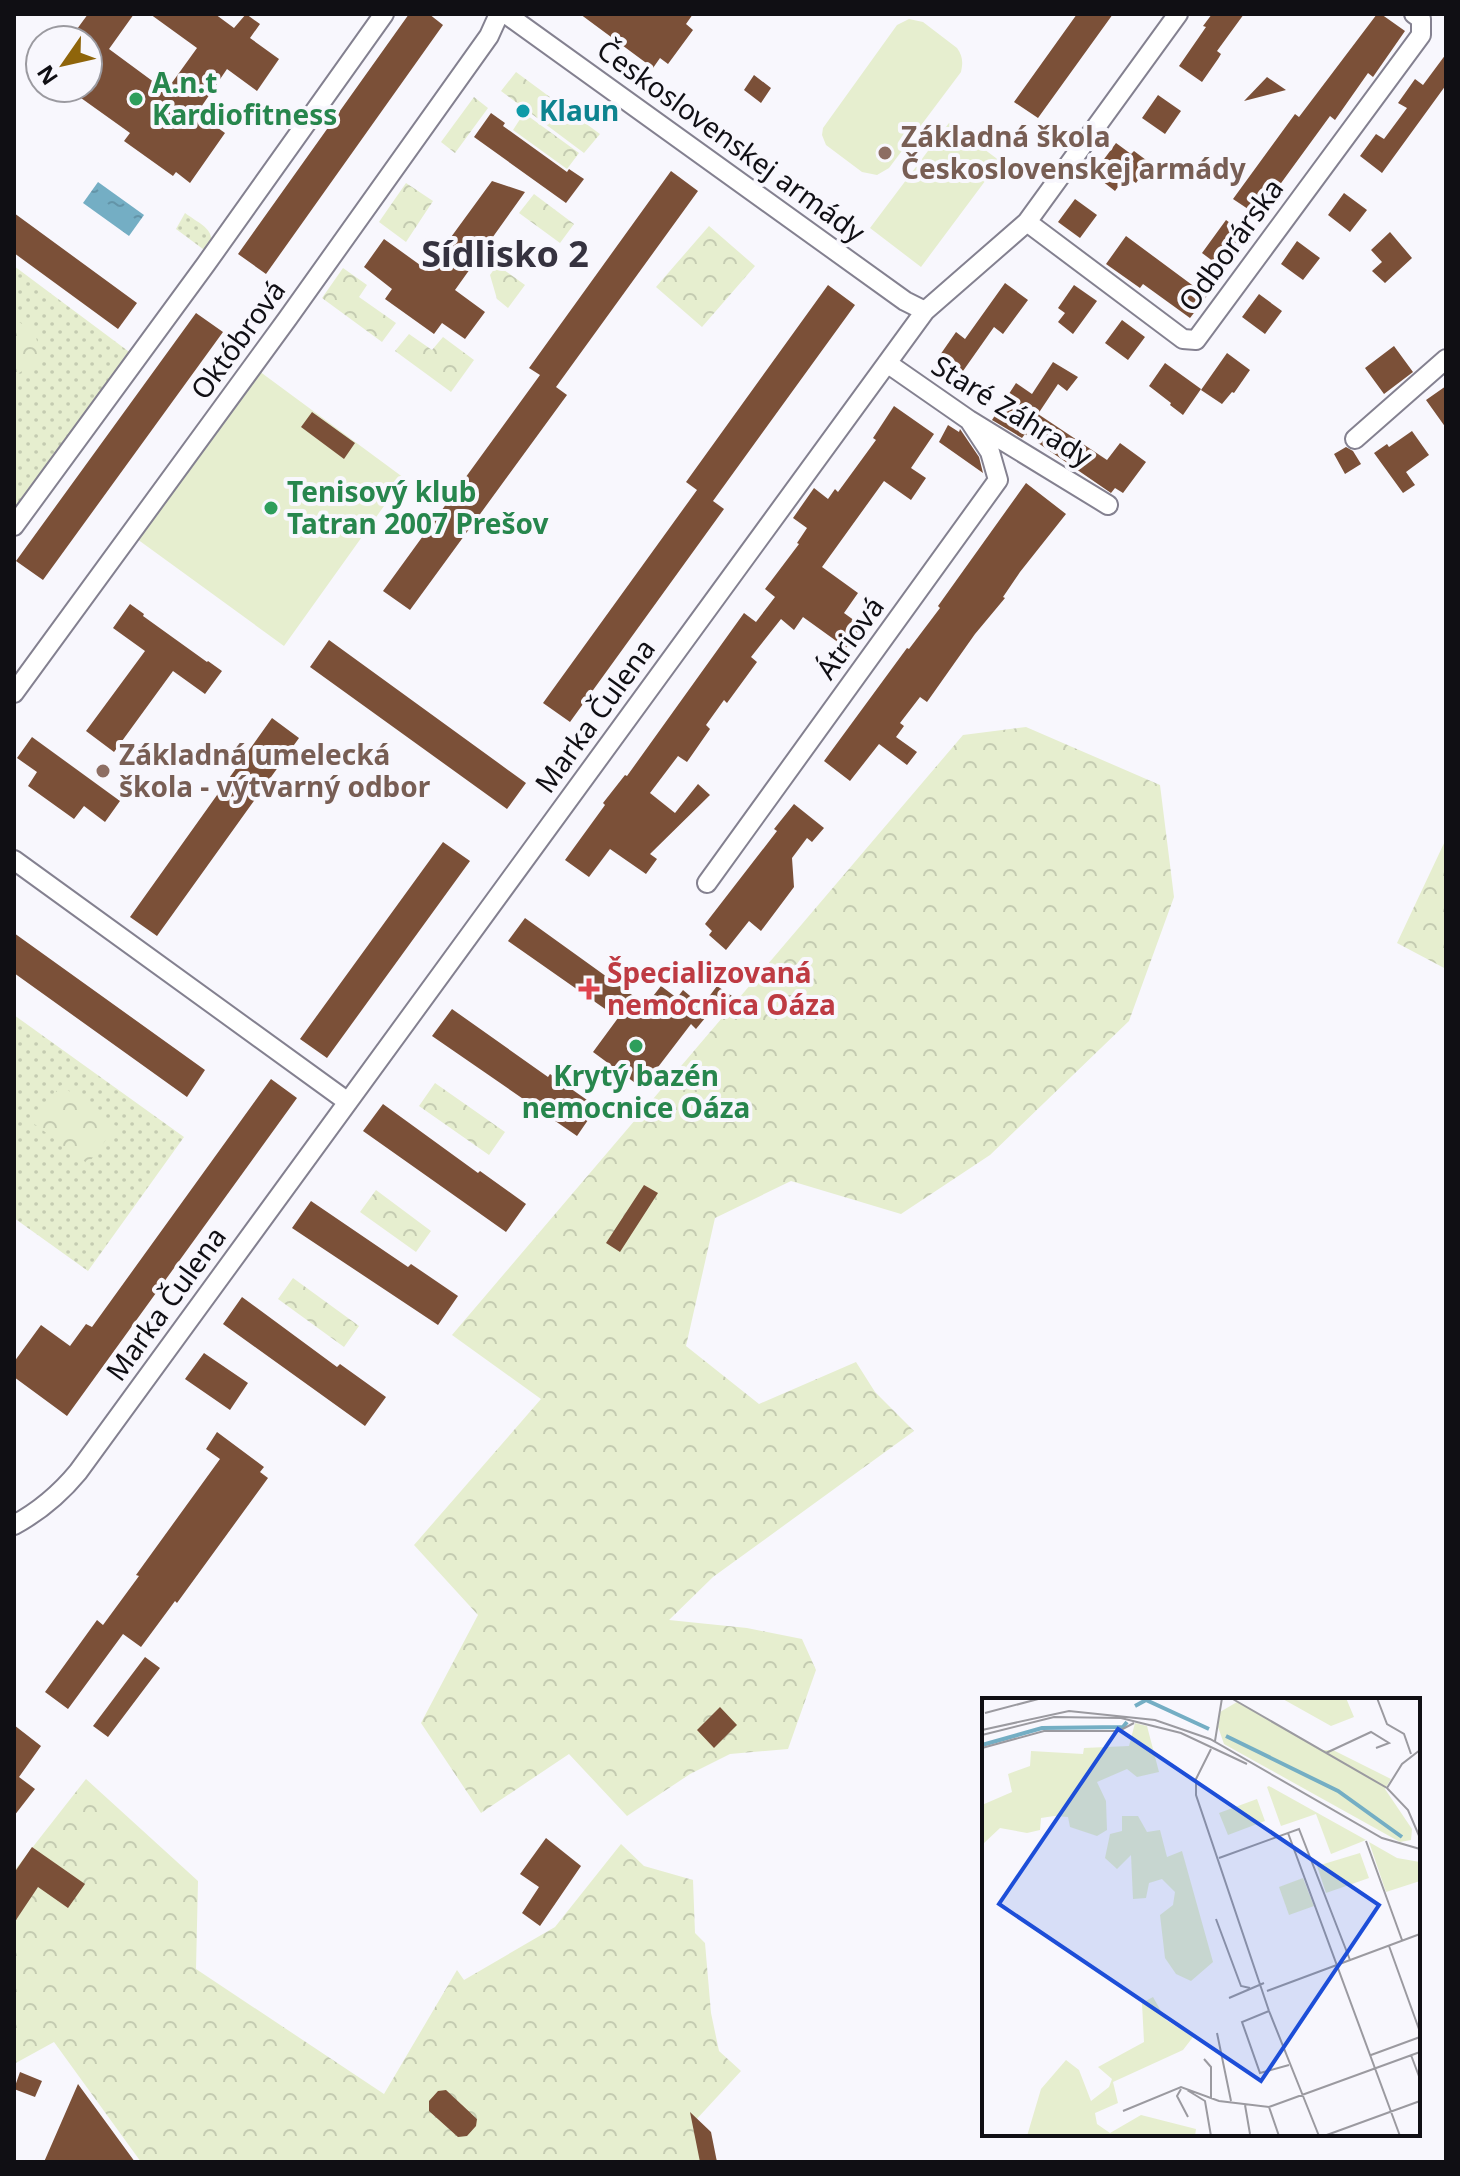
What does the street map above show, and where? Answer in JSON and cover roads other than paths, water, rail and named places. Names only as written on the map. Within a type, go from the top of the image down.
[{"type":"street","points":[[14,526],[384,14]]},
{"type":"street","name":"Októbrová","points":[[14,693],[272,341],[489,36],[499,14]]},
{"type":"street","name":"Československej armády","points":[[506,14],[905,301],[925,311]]},
{"type":"street","points":[[887,363],[925,311],[1027,222],[1178,14]]},
{"type":"street","name":"Odborárska","points":[[1027,222],[1183,339],[1196,340],[1421,35],[1421,19],[1414,14]]},
{"type":"street","points":[[1355,439],[1446,359]]},
{"type":"street","name":"Staré Záhrady","points":[[887,363],[969,420],[1108,505]]},
{"type":"street","name":"Marka Čulena","points":[[14,1525],[34,1515],[56,1497],[78,1472],[887,363]]},
{"type":"street","name":"Átriová","points":[[707,883],[998,480],[990,452],[969,420]]},
{"type":"street","points":[[14,860],[348,1102]]},
{"type":"water","points":[[98,182],[144,215],[129,236],[83,203]]},
{"type":"place","name":"A.n.t Kardiofitness","points":[[136,99]]},
{"type":"place","name":"Klaun","points":[[523,111]]},
{"type":"place","name":"Základná škola Československej armády","points":[[885,153]]},
{"type":"place","name":"Tenisový klub Tatran 2007 Prešov","points":[[271,508]]},
{"type":"place","name":"Základná umelecká škola - výtvarný odbor","points":[[103,771]]},
{"type":"place","name":"Špecializovaná nemocnica Oáza","points":[[589,989]]},
{"type":"place","name":"Krytý bazén nemocnice Oáza","points":[[636,1046]]},
{"type":"district","name":"Sídlisko 2","points":[[505,254]]}]
